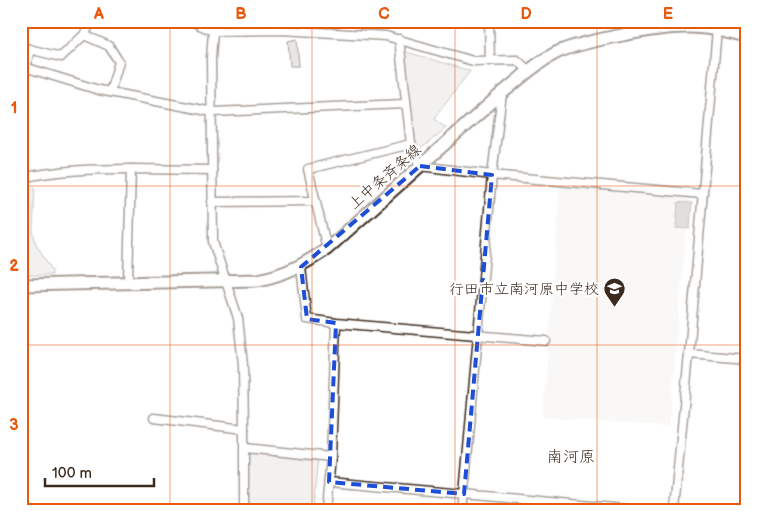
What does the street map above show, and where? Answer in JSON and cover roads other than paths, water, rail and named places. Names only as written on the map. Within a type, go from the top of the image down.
[{"type":"main road","name":"上中条斉条線","points":[[21,285],[258,280],[282,275],[301,267],[327,249],[502,93],[543,60],[574,46],[671,24],[718,25],[746,37]]},
{"type":"street","points":[[21,46],[61,57],[84,35],[92,21]]},
{"type":"street","points":[[191,21],[213,31],[246,25],[365,34],[399,39],[473,61],[517,60],[529,71]]},
{"type":"street","points":[[489,21],[490,61]]},
{"type":"street","points":[[674,510],[718,25]]},
{"type":"street","points":[[213,31],[210,58],[213,112],[213,242],[238,318],[243,364],[244,510]]},
{"type":"street","points":[[84,35],[109,46],[118,62],[110,92]]},
{"type":"street","points":[[399,39],[411,144],[420,166],[492,175],[702,194]]},
{"type":"street","points":[[30,49],[24,66],[110,92],[213,112],[405,104]]},
{"type":"street","points":[[462,510],[492,175],[502,93]]},
{"type":"street","points":[[327,249],[308,169],[411,144]]},
{"type":"street","points":[[21,178],[45,172],[86,169],[212,170]]},
{"type":"street","points":[[128,282],[132,169]]},
{"type":"street","points":[[212,202],[315,201]]},
{"type":"street","points":[[301,267],[307,318],[336,323],[546,341]]},
{"type":"street","points":[[326,510],[331,458],[336,323]]},
{"type":"street","points":[[689,354],[746,359]]},
{"type":"street","points":[[154,418],[244,429]]},
{"type":"street","points":[[245,448],[331,458]]},
{"type":"street","points":[[328,482],[636,510]]},
{"type":"place","name":"行田市立南河原中学校","points":[[615,308]]},
{"type":"district","name":"南河原","points":[[571,457]]}]
